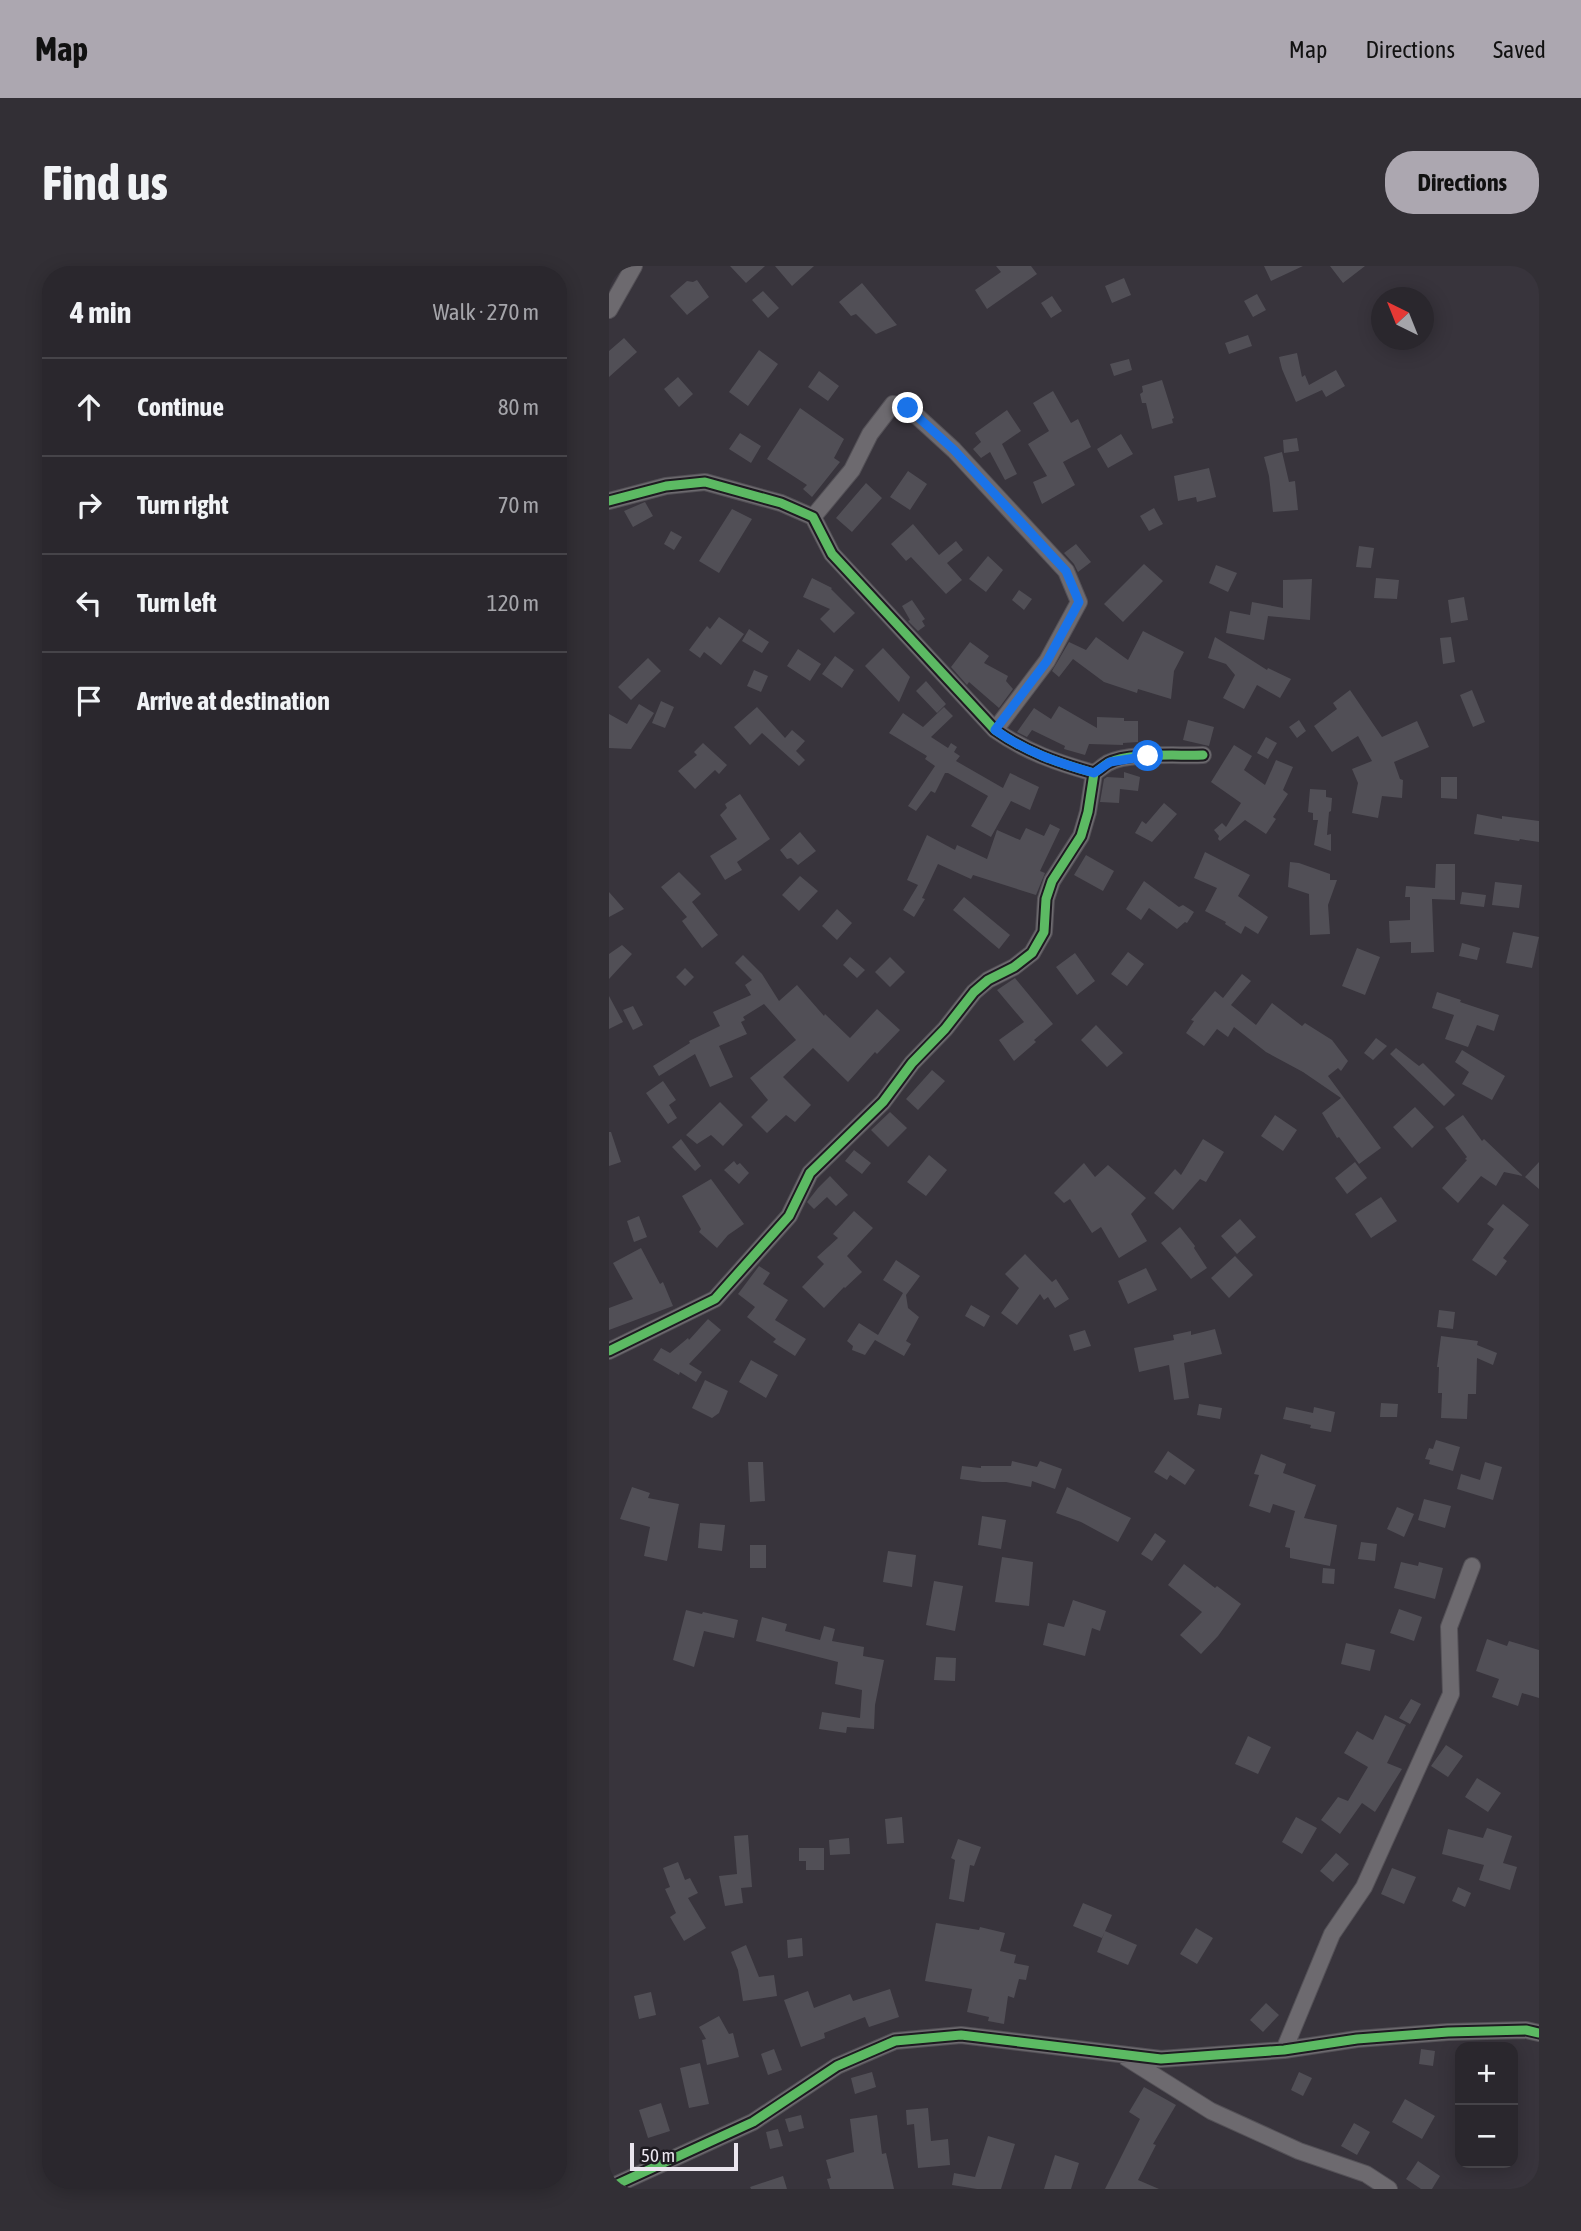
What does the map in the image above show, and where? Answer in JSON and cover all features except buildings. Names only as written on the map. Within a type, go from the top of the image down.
[{"type":"street","points":[[609,310],[635,266]]},
{"type":"street","points":[[813,517],[852,470],[870,434],[893,404],[908,408],[954,450],[1066,571],[1079,602],[1047,661],[995,730]]},
{"type":"street","points":[[609,501],[667,486],[705,482],[781,503],[813,517],[832,554],[995,730],[1035,755],[1094,773]]},
{"type":"street","points":[[609,1351],[715,1298],[789,1216],[810,1173],[883,1102],[912,1063],[945,1029],[974,992],[988,980],[1014,967],[1032,953],[1044,932],[1046,899],[1052,881],[1081,836],[1094,773],[1110,762],[1126,758],[1203,755]]},
{"type":"street","points":[[1284,2050],[1332,1934],[1364,1887],[1451,1694],[1449,1627],[1472,1566]]},
{"type":"street","points":[[609,2188],[753,2122],[837,2066],[895,2041],[961,2035],[1161,2059],[1284,2050],[1357,2039],[1448,2032],[1526,2030],[1539,2033]]},
{"type":"street","points":[[1120,2054],[1211,2111],[1299,2151],[1366,2175],[1389,2189]]},
{"type":"cycle path","points":[[609,501],[666,486],[705,482],[781,503],[813,517],[832,554],[995,730],[1018,745],[1043,756],[1094,773]]},
{"type":"cycle path","points":[[609,1351],[715,1299],[789,1216],[810,1173],[883,1102],[912,1063],[945,1029],[974,992],[988,980],[1014,967],[1032,953],[1044,932],[1046,899],[1052,881],[1081,836],[1094,773],[1108,763],[1128,757],[1203,755]]},
{"type":"cycle path","points":[[609,2188],[753,2122],[837,2066],[895,2041],[961,2035],[1161,2059],[1284,2050],[1357,2039],[1448,2032],[1526,2030],[1539,2033]]},
{"type":"route","points":[[908,408],[954,450],[1066,571],[1079,602],[1047,661],[995,730],[1035,755],[1094,773],[1110,762],[1148,756]]}]
